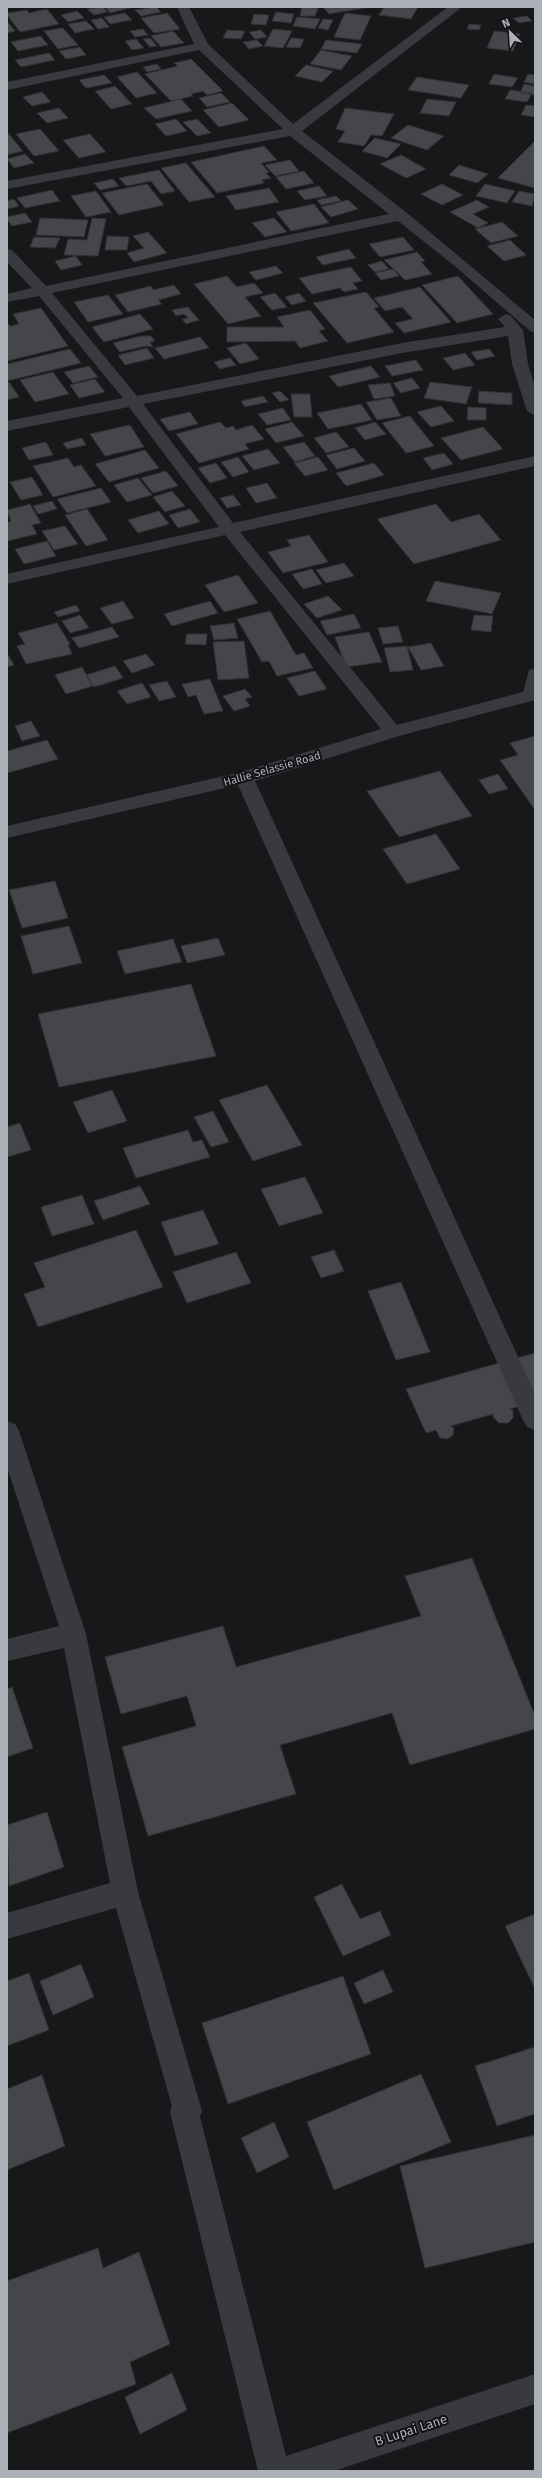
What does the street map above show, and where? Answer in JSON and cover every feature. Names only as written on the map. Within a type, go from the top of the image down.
[{"type":"street","points":[[183,7],[202,46],[293,131],[461,264],[535,328]]},
{"type":"street","points":[[7,185],[293,131],[456,7]]},
{"type":"street","points":[[7,86],[202,46]]},
{"type":"street","points":[[7,298],[402,216]]},
{"type":"street","points":[[7,254],[44,291],[132,401],[229,529],[393,732]]},
{"type":"street","points":[[461,264],[515,330],[520,364],[535,411]]},
{"type":"street","points":[[7,426],[402,348],[515,330]]},
{"type":"street","points":[[7,579],[535,461]]},
{"type":"street","points":[[533,695],[535,674]]},
{"type":"street","name":"Hallie Selassie Road","points":[[7,832],[244,778],[393,732],[533,695]]},
{"type":"street","points":[[244,778],[535,1420]]},
{"type":"street","points":[[7,1431],[74,1634],[125,1892],[188,2111],[184,2112],[274,2471]]},
{"type":"street","points":[[7,1650],[74,1634]]},
{"type":"street","points":[[7,1926],[125,1892]]},
{"type":"street","name":"B Lupai Lane","points":[[287,2471],[535,2389]]},
{"type":"building","points":[[103,7],[107,12],[94,15],[87,9]]},
{"type":"building","points":[[105,7],[130,7],[130,8],[110,13]]},
{"type":"building","points":[[156,7],[161,12],[141,16],[135,10]]},
{"type":"building","points":[[302,7],[318,8],[315,16],[300,16]]},
{"type":"building","points":[[323,7],[371,7],[329,14]]},
{"type":"building","points":[[384,7],[418,7],[411,19],[379,15]]},
{"type":"building","points":[[47,9],[59,24],[20,32],[7,15],[7,13],[27,10],[29,13]]},
{"type":"building","points":[[77,11],[84,18],[68,22],[61,15]]},
{"type":"building","points":[[276,12],[294,14],[291,23],[272,21]]},
{"type":"building","points":[[125,13],[132,20],[110,24],[104,17]]},
{"type":"building","points":[[167,13],[180,29],[154,33],[141,18]]},
{"type":"building","points":[[345,13],[371,16],[360,40],[334,37]]},
{"type":"building","points":[[254,14],[269,15],[266,25],[251,24]]},
{"type":"building","points":[[527,16],[532,21],[519,23],[513,18]]},
{"type":"building","points":[[297,17],[320,19],[315,29],[293,26]]},
{"type":"building","points":[[102,18],[109,27],[98,29],[91,20]]},
{"type":"building","points":[[323,19],[333,20],[328,30],[318,28]]},
{"type":"building","points":[[7,21],[15,31],[7,33]]},
{"type":"building","points":[[86,21],[94,29],[75,33],[68,24]]},
{"type":"building","points":[[469,24],[481,25],[479,30],[467,29]]},
{"type":"building","points":[[63,28],[78,45],[58,49],[44,31]]},
{"type":"building","points":[[143,29],[148,35],[135,37],[130,31]]},
{"type":"building","points":[[273,29],[292,31],[283,48],[264,46]]},
{"type":"building","points":[[227,30],[245,31],[241,39],[223,38]]},
{"type":"building","points":[[261,30],[267,37],[255,39],[249,32]]},
{"type":"building","points":[[173,31],[184,43],[161,47],[151,36]]},
{"type":"building","points":[[494,31],[520,34],[513,51],[487,48]]},
{"type":"building","points":[[41,36],[48,45],[18,51],[11,42]]},
{"type":"building","points":[[150,38],[157,46],[150,47],[143,39]]},
{"type":"building","points":[[291,38],[304,39],[300,48],[286,47]]},
{"type":"building","points":[[136,39],[144,48],[132,50],[125,41]]},
{"type":"building","points":[[257,40],[263,46],[249,49],[243,42]]},
{"type":"building","points":[[326,40],[362,44],[357,53],[321,49]]},
{"type":"building","points":[[80,47],[86,55],[66,59],[59,51]]},
{"type":"building","points":[[321,50],[352,56],[341,70],[310,64]]},
{"type":"building","points":[[49,53],[55,60],[21,67],[15,60]]},
{"type":"building","points":[[191,59],[223,91],[207,95],[203,91],[191,94],[193,96],[171,101],[145,74],[178,66],[174,63]]},
{"type":"building","points":[[157,64],[161,69],[147,72],[143,67]]},
{"type":"building","points":[[306,65],[333,71],[322,82],[295,76]]},
{"type":"building","points":[[137,72],[157,93],[136,98],[117,77]]},
{"type":"building","points":[[494,74],[518,78],[512,87],[489,84]]},
{"type":"building","points":[[528,74],[535,75],[535,84],[524,82]]},
{"type":"building","points":[[104,75],[112,83],[86,88],[79,80]]},
{"type":"building","points":[[417,77],[469,85],[461,98],[408,90]]},
{"type":"building","points":[[524,84],[535,86],[535,95],[520,93]]},
{"type":"building","points":[[115,86],[132,104],[111,109],[95,91]]},
{"type":"building","points":[[510,90],[532,93],[527,102],[505,99]]},
{"type":"building","points":[[42,92],[51,102],[32,106],[23,97]]},
{"type":"building","points":[[221,93],[230,102],[207,107],[199,98]]},
{"type":"building","points":[[181,99],[192,111],[156,119],[144,108]]},
{"type":"building","points":[[427,99],[456,102],[449,116],[420,113]]},
{"type":"building","points":[[232,103],[249,120],[219,127],[203,110]]},
{"type":"building","points":[[526,105],[535,106],[535,117],[521,115]]},
{"type":"building","points":[[59,108],[68,118],[47,123],[37,113]]},
{"type":"building","points":[[345,108],[394,114],[382,136],[371,135],[364,146],[338,142],[345,131],[336,129]]},
{"type":"building","points":[[176,119],[187,131],[166,136],[155,124]]},
{"type":"building","points":[[197,119],[211,133],[197,136],[183,122]]},
{"type":"building","points":[[408,125],[444,136],[427,150],[391,138]]},
{"type":"building","points":[[40,129],[59,151],[34,156],[16,134]]},
{"type":"building","points":[[8,133],[23,151],[7,155]]},
{"type":"building","points":[[90,134],[106,152],[79,158],[63,140]]},
{"type":"building","points":[[375,138],[401,144],[387,158],[362,151]]},
{"type":"building","points":[[535,141],[535,188],[498,178]]},
{"type":"building","points":[[264,146],[277,160],[261,163],[269,172],[266,173],[271,178],[262,180],[264,183],[217,193],[191,162]]},
{"type":"building","points":[[25,154],[34,163],[14,168],[7,159]]},
{"type":"building","points":[[401,155],[426,169],[406,178],[380,164]]},
{"type":"building","points":[[290,160],[299,171],[275,176],[265,165]]},
{"type":"building","points":[[186,163],[215,197],[189,202],[161,168]]},
{"type":"building","points":[[459,165],[488,174],[477,183],[449,175]]},
{"type":"building","points":[[159,170],[175,191],[161,194],[151,181],[126,186],[119,178]]},
{"type":"building","points":[[304,171],[314,183],[286,189],[276,177]]},
{"type":"building","points":[[113,179],[119,186],[100,190],[94,183]]},
{"type":"building","points":[[147,184],[164,205],[119,215],[102,193]]},
{"type":"building","points":[[442,184],[463,195],[442,205],[421,194]]},
{"type":"building","points":[[485,184],[515,191],[507,203],[476,196]]},
{"type":"building","points":[[319,186],[327,196],[305,200],[297,191]]},
{"type":"building","points":[[269,188],[279,202],[236,210],[226,196]]},
{"type":"building","points":[[52,190],[60,201],[25,208],[17,198]]},
{"type":"building","points":[[96,191],[111,212],[86,217],[71,196]]},
{"type":"building","points":[[519,191],[535,194],[532,206],[512,202]]},
{"type":"building","points":[[336,196],[341,201],[321,205],[317,200]]},
{"type":"building","points":[[14,199],[19,206],[7,209],[7,201]]},
{"type":"building","points":[[348,200],[358,209],[331,217],[321,207]]},
{"type":"building","points":[[477,200],[489,207],[473,214],[488,223],[478,228],[450,212]]},
{"type":"building","points":[[314,204],[329,223],[291,231],[276,212]]},
{"type":"building","points":[[25,213],[32,222],[12,226],[7,219],[7,217]]},
{"type":"building","points":[[40,218],[88,220],[84,237],[36,235]]},
{"type":"building","points":[[92,218],[106,219],[98,256],[64,255],[68,239],[87,240]]},
{"type":"building","points":[[274,218],[287,232],[265,237],[252,223]]},
{"type":"building","points":[[502,222],[518,236],[491,243],[475,229]]},
{"type":"building","points":[[148,232],[167,253],[134,262],[127,253],[144,248],[133,236]]},
{"type":"building","points":[[107,236],[129,237],[127,250],[105,250]]},
{"type":"building","points":[[34,237],[60,238],[55,248],[30,247]]},
{"type":"building","points":[[403,237],[414,250],[380,257],[369,244]]},
{"type":"building","points":[[510,240],[526,255],[504,261],[487,246]]},
{"type":"building","points":[[349,249],[356,258],[323,265],[316,257]]},
{"type":"building","points":[[417,252],[425,261],[421,262],[432,274],[405,280],[384,260]]},
{"type":"building","points":[[76,256],[82,265],[61,270],[55,261]]},
{"type":"building","points":[[382,261],[389,269],[375,272],[368,265]]},
{"type":"building","points":[[276,266],[283,273],[256,280],[249,272]]},
{"type":"building","points":[[351,267],[362,281],[353,283],[358,289],[344,292],[340,288],[312,294],[299,278]]},
{"type":"building","points":[[393,269],[399,276],[381,280],[375,273]]},
{"type":"building","points":[[227,276],[237,287],[254,283],[263,293],[245,297],[261,316],[228,324],[194,284]]},
{"type":"building","points":[[458,276],[493,314],[457,323],[422,285]]},
{"type":"building","points":[[174,285],[181,294],[158,300],[162,304],[128,312],[115,295],[151,286],[153,290]]},
{"type":"building","points":[[420,287],[451,322],[404,333],[395,323],[413,319],[402,307],[385,311],[374,298]]},
{"type":"building","points":[[366,292],[379,307],[374,308],[394,332],[347,343],[313,303]]},
{"type":"building","points":[[275,293],[287,307],[272,310],[260,297]]},
{"type":"building","points":[[299,293],[306,301],[292,305],[285,297]]},
{"type":"building","points":[[108,295],[123,314],[88,322],[74,302]]},
{"type":"building","points":[[188,307],[199,320],[186,324],[182,319],[188,318],[184,314],[176,316],[172,310]]},
{"type":"building","points":[[41,308],[68,346],[7,361],[7,322],[10,326],[19,324],[13,314]]},
{"type":"building","points":[[310,310],[325,329],[319,331],[328,341],[300,348],[295,341],[227,342],[227,327],[284,327],[277,317]]},
{"type":"building","points":[[140,314],[153,329],[104,342],[92,327]]},
{"type":"building","points":[[141,336],[151,336],[155,341],[150,342],[153,347],[146,346],[120,352],[113,343]]},
{"type":"building","points":[[200,337],[209,348],[164,359],[155,348]]},
{"type":"building","points":[[246,343],[259,359],[240,364],[227,348]]},
{"type":"building","points":[[147,348],[154,358],[125,365],[118,355]]},
{"type":"building","points":[[70,349],[81,363],[7,381],[7,364]]},
{"type":"building","points":[[489,349],[495,356],[477,360],[471,352]]},
{"type":"building","points":[[465,353],[475,365],[453,370],[443,358]]},
{"type":"building","points":[[230,358],[236,365],[220,369],[214,362]]},
{"type":"building","points":[[416,360],[423,370],[392,376],[385,366]]},
{"type":"building","points":[[89,366],[98,377],[73,383],[64,372]]},
{"type":"building","points":[[371,366],[380,377],[338,387],[329,376]]},
{"type":"building","points":[[53,372],[69,394],[35,402],[20,380]]},
{"type":"building","points":[[412,378],[420,388],[401,393],[393,383]]},
{"type":"building","points":[[95,379],[105,392],[79,398],[70,385]]},
{"type":"building","points":[[7,382],[9,382],[19,397],[7,400]]},
{"type":"building","points":[[430,382],[472,387],[466,404],[424,398]]},
{"type":"building","points":[[390,383],[395,396],[374,399],[368,385]]},
{"type":"building","points":[[280,391],[289,400],[280,402],[272,393]]},
{"type":"building","points":[[479,391],[512,393],[512,405],[478,403]]},
{"type":"building","points":[[291,394],[310,394],[312,417],[294,417]]},
{"type":"building","points":[[263,396],[268,402],[245,407],[241,401]]},
{"type":"building","points":[[391,398],[401,416],[377,420],[366,402]]},
{"type":"building","points":[[361,404],[372,420],[328,429],[317,413]]},
{"type":"building","points":[[441,406],[454,421],[431,427],[417,412]]},
{"type":"building","points":[[468,407],[486,408],[486,420],[467,420]]},
{"type":"building","points":[[283,408],[291,420],[267,425],[258,414]]},
{"type":"building","points":[[190,412],[198,424],[169,431],[160,419]]},
{"type":"building","points":[[410,416],[434,446],[406,453],[382,423]]},
{"type":"building","points":[[220,422],[226,428],[233,426],[236,430],[252,425],[264,439],[245,444],[249,449],[199,463],[176,434]]},
{"type":"building","points":[[292,422],[304,436],[276,443],[265,429]]},
{"type":"building","points":[[375,422],[386,434],[365,440],[355,428]]},
{"type":"building","points":[[130,425],[144,447],[105,456],[90,434]]},
{"type":"building","points":[[483,427],[503,449],[461,460],[441,438]]},
{"type":"building","points":[[336,432],[349,447],[326,453],[314,438]]},
{"type":"building","points":[[82,438],[86,445],[67,449],[63,443]]},
{"type":"building","points":[[46,442],[53,455],[29,460],[22,448]]},
{"type":"building","points":[[304,442],[315,456],[295,462],[283,447]]},
{"type":"building","points":[[354,448],[365,461],[337,469],[326,455]]},
{"type":"building","points":[[268,449],[280,463],[254,470],[242,456]]},
{"type":"building","points":[[145,450],[159,468],[109,482],[95,464]]},
{"type":"building","points":[[444,453],[453,464],[432,470],[423,458]]},
{"type":"building","points":[[238,457],[249,472],[233,477],[221,462]]},
{"type":"building","points":[[318,457],[328,470],[305,476],[294,463]]},
{"type":"building","points":[[68,458],[74,467],[81,465],[96,486],[53,497],[33,466]]},
{"type":"building","points":[[216,463],[227,478],[210,483],[198,468]]},
{"type":"building","points":[[374,463],[384,475],[346,486],[336,473]]},
{"type":"building","points":[[166,471],[178,486],[153,493],[141,478]]},
{"type":"building","points":[[32,477],[43,495],[21,500],[10,482]]},
{"type":"building","points":[[138,478],[152,495],[127,502],[114,485]]},
{"type":"building","points":[[267,483],[277,498],[256,503],[246,488]]},
{"type":"building","points":[[101,488],[111,502],[67,513],[57,499]]},
{"type":"building","points":[[172,491],[185,506],[165,512],[153,497]]},
{"type":"building","points":[[233,495],[241,505],[227,508],[220,498]]},
{"type":"building","points":[[52,501],[57,509],[38,514],[33,506]]},
{"type":"building","points":[[30,504],[41,523],[32,525],[37,534],[7,541],[7,523],[11,521],[7,510]]},
{"type":"building","points":[[436,504],[451,522],[479,514],[501,540],[414,564],[377,519]]},
{"type":"building","points":[[87,509],[108,540],[86,546],[65,515]]},
{"type":"building","points":[[190,509],[200,522],[178,528],[169,515]]},
{"type":"building","points":[[159,511],[169,524],[138,533],[128,520]]},
{"type":"building","points":[[65,526],[78,544],[54,550],[42,531]]},
{"type":"building","points":[[309,535],[328,562],[283,573],[268,552],[291,546],[287,540]]},
{"type":"building","points":[[47,541],[56,556],[24,564],[15,549]]},
{"type":"building","points":[[344,563],[354,576],[326,583],[316,570]]},
{"type":"building","points":[[312,569],[322,584],[303,589],[292,574]]},
{"type":"building","points":[[238,575],[258,603],[224,612],[205,585]]},
{"type":"building","points":[[435,581],[501,593],[492,614],[426,601]]},
{"type":"building","points":[[328,596],[342,610],[317,618],[304,604]]},
{"type":"building","points":[[123,601],[134,618],[112,624],[100,608]]},
{"type":"building","points":[[210,601],[218,613],[172,626],[164,614]]},
{"type":"building","points":[[76,605],[80,611],[58,617],[54,612]]},
{"type":"building","points":[[270,611],[296,655],[304,653],[313,668],[277,676],[269,661],[262,662],[237,619]]},
{"type":"building","points":[[354,614],[361,628],[327,635],[320,621]]},
{"type":"building","points":[[80,615],[89,628],[70,633],[62,621]]},
{"type":"building","points":[[474,615],[493,616],[491,632],[471,630]]},
{"type":"building","points":[[57,623],[70,644],[68,645],[72,654],[26,664],[17,646],[25,644],[18,633]]},
{"type":"building","points":[[234,623],[238,638],[214,640],[210,626]]},
{"type":"building","points":[[398,626],[403,642],[383,644],[378,628]]},
{"type":"building","points":[[112,627],[119,637],[79,648],[72,638]]},
{"type":"building","points":[[369,632],[382,662],[346,667],[335,637]]},
{"type":"building","points":[[187,634],[207,634],[206,645],[185,644]]},
{"type":"building","points":[[244,641],[249,678],[218,680],[213,642]]},
{"type":"building","points":[[431,643],[444,666],[421,670],[408,647]]},
{"type":"building","points":[[407,646],[413,670],[390,672],[384,648]]},
{"type":"building","points":[[7,653],[14,665],[7,667]]},
{"type":"building","points":[[146,654],[155,665],[132,673],[123,661]]},
{"type":"building","points":[[115,666],[123,678],[94,687],[86,675]]},
{"type":"building","points":[[82,667],[93,686],[66,694],[55,675]]},
{"type":"building","points":[[315,671],[327,689],[299,696],[287,678]]},
{"type":"building","points":[[210,679],[223,711],[204,714],[196,695],[188,697],[182,684]]},
{"type":"building","points":[[167,681],[176,697],[159,701],[149,685]]},
{"type":"building","points":[[142,683],[151,697],[127,704],[117,691]]},
{"type":"building","points":[[245,689],[252,697],[245,699],[250,706],[234,711],[223,696]]},
{"type":"building","points":[[31,721],[40,736],[22,741],[15,726]]},
{"type":"building","points":[[535,736],[535,810],[500,760],[518,755],[510,743]]},
{"type":"building","points":[[47,740],[58,759],[7,773],[7,751]]},
{"type":"building","points":[[440,771],[472,816],[399,837],[367,791]]},
{"type":"building","points":[[498,774],[508,789],[489,794],[479,780]]},
{"type":"building","points":[[436,834],[460,869],[407,884],[383,849]]},
{"type":"building","points":[[55,881],[68,918],[22,928],[9,890]]},
{"type":"building","points":[[69,926],[82,963],[33,974],[21,936]]},
{"type":"building","points":[[218,938],[225,955],[187,963],[181,946]]},
{"type":"building","points":[[173,939],[182,962],[125,974],[117,951]]},
{"type":"building","points":[[191,984],[216,1056],[59,1087],[38,1014]]},
{"type":"building","points":[[267,1085],[302,1145],[253,1161],[219,1100]]},
{"type":"building","points":[[112,1090],[127,1121],[88,1133],[73,1102]]},
{"type":"building","points":[[213,1111],[229,1142],[211,1147],[194,1117]]},
{"type":"building","points":[[20,1123],[31,1150],[7,1157],[7,1127]]},
{"type":"building","points":[[188,1130],[193,1142],[202,1140],[210,1157],[136,1178],[123,1148]]},
{"type":"building","points":[[305,1177],[323,1213],[279,1226],[261,1189]]},
{"type":"building","points":[[140,1186],[150,1204],[103,1220],[94,1201]]},
{"type":"building","points":[[82,1195],[94,1224],[52,1236],[41,1207]]},
{"type":"building","points":[[203,1210],[219,1244],[175,1256],[161,1222]]},
{"type":"building","points":[[136,1230],[163,1287],[38,1327],[24,1294],[45,1287],[34,1263]]},
{"type":"building","points":[[334,1250],[344,1271],[321,1278],[311,1257]]},
{"type":"building","points":[[236,1252],[251,1283],[187,1303],[173,1272]]},
{"type":"building","points":[[401,1282],[430,1352],[396,1360],[368,1291]]},
{"type":"building","points":[[535,1353],[535,1402],[510,1409],[513,1411],[513,1418],[508,1423],[499,1423],[493,1417],[493,1414],[451,1426],[454,1429],[453,1435],[447,1439],[440,1438],[436,1430],[426,1433],[406,1389]]},
{"type":"building","points":[[472,1558],[535,1716],[535,1729],[410,1765],[392,1713],[280,1745],[296,1794],[148,1836],[122,1747],[196,1726],[187,1696],[121,1714],[105,1657],[223,1626],[236,1667],[421,1616],[405,1576]]},
{"type":"building","points":[[12,1687],[33,1748],[7,1757],[7,1689]]},
{"type":"building","points":[[47,1812],[64,1867],[9,1886],[7,1825]]},
{"type":"building","points":[[342,1884],[360,1919],[380,1911],[391,1935],[343,1956],[314,1897]]},
{"type":"building","points":[[535,1914],[535,1989],[505,1926]]},
{"type":"building","points":[[81,1964],[94,1997],[53,2015],[40,1981]]},
{"type":"building","points":[[383,1970],[393,1992],[364,2004],[354,1983]]},
{"type":"building","points":[[29,1973],[49,2030],[7,2046],[7,1981]]},
{"type":"building","points":[[343,1976],[371,2054],[228,2104],[202,2023]]},
{"type":"building","points":[[535,2047],[535,2114],[497,2126],[475,2066]]},
{"type":"building","points":[[421,2074],[451,2142],[334,2190],[307,2122]]},
{"type":"building","points":[[42,2075],[65,2146],[7,2170],[7,2089]]},
{"type":"building","points":[[274,2122],[289,2157],[257,2173],[241,2138]]},
{"type":"building","points":[[535,2135],[535,2242],[425,2268],[400,2166]]},
{"type":"building","points":[[98,2248],[103,2268],[139,2252],[170,2344],[130,2362],[136,2384],[7,2433],[7,2281]]},
{"type":"building","points":[[172,2373],[187,2410],[140,2434],[125,2397]]}]
